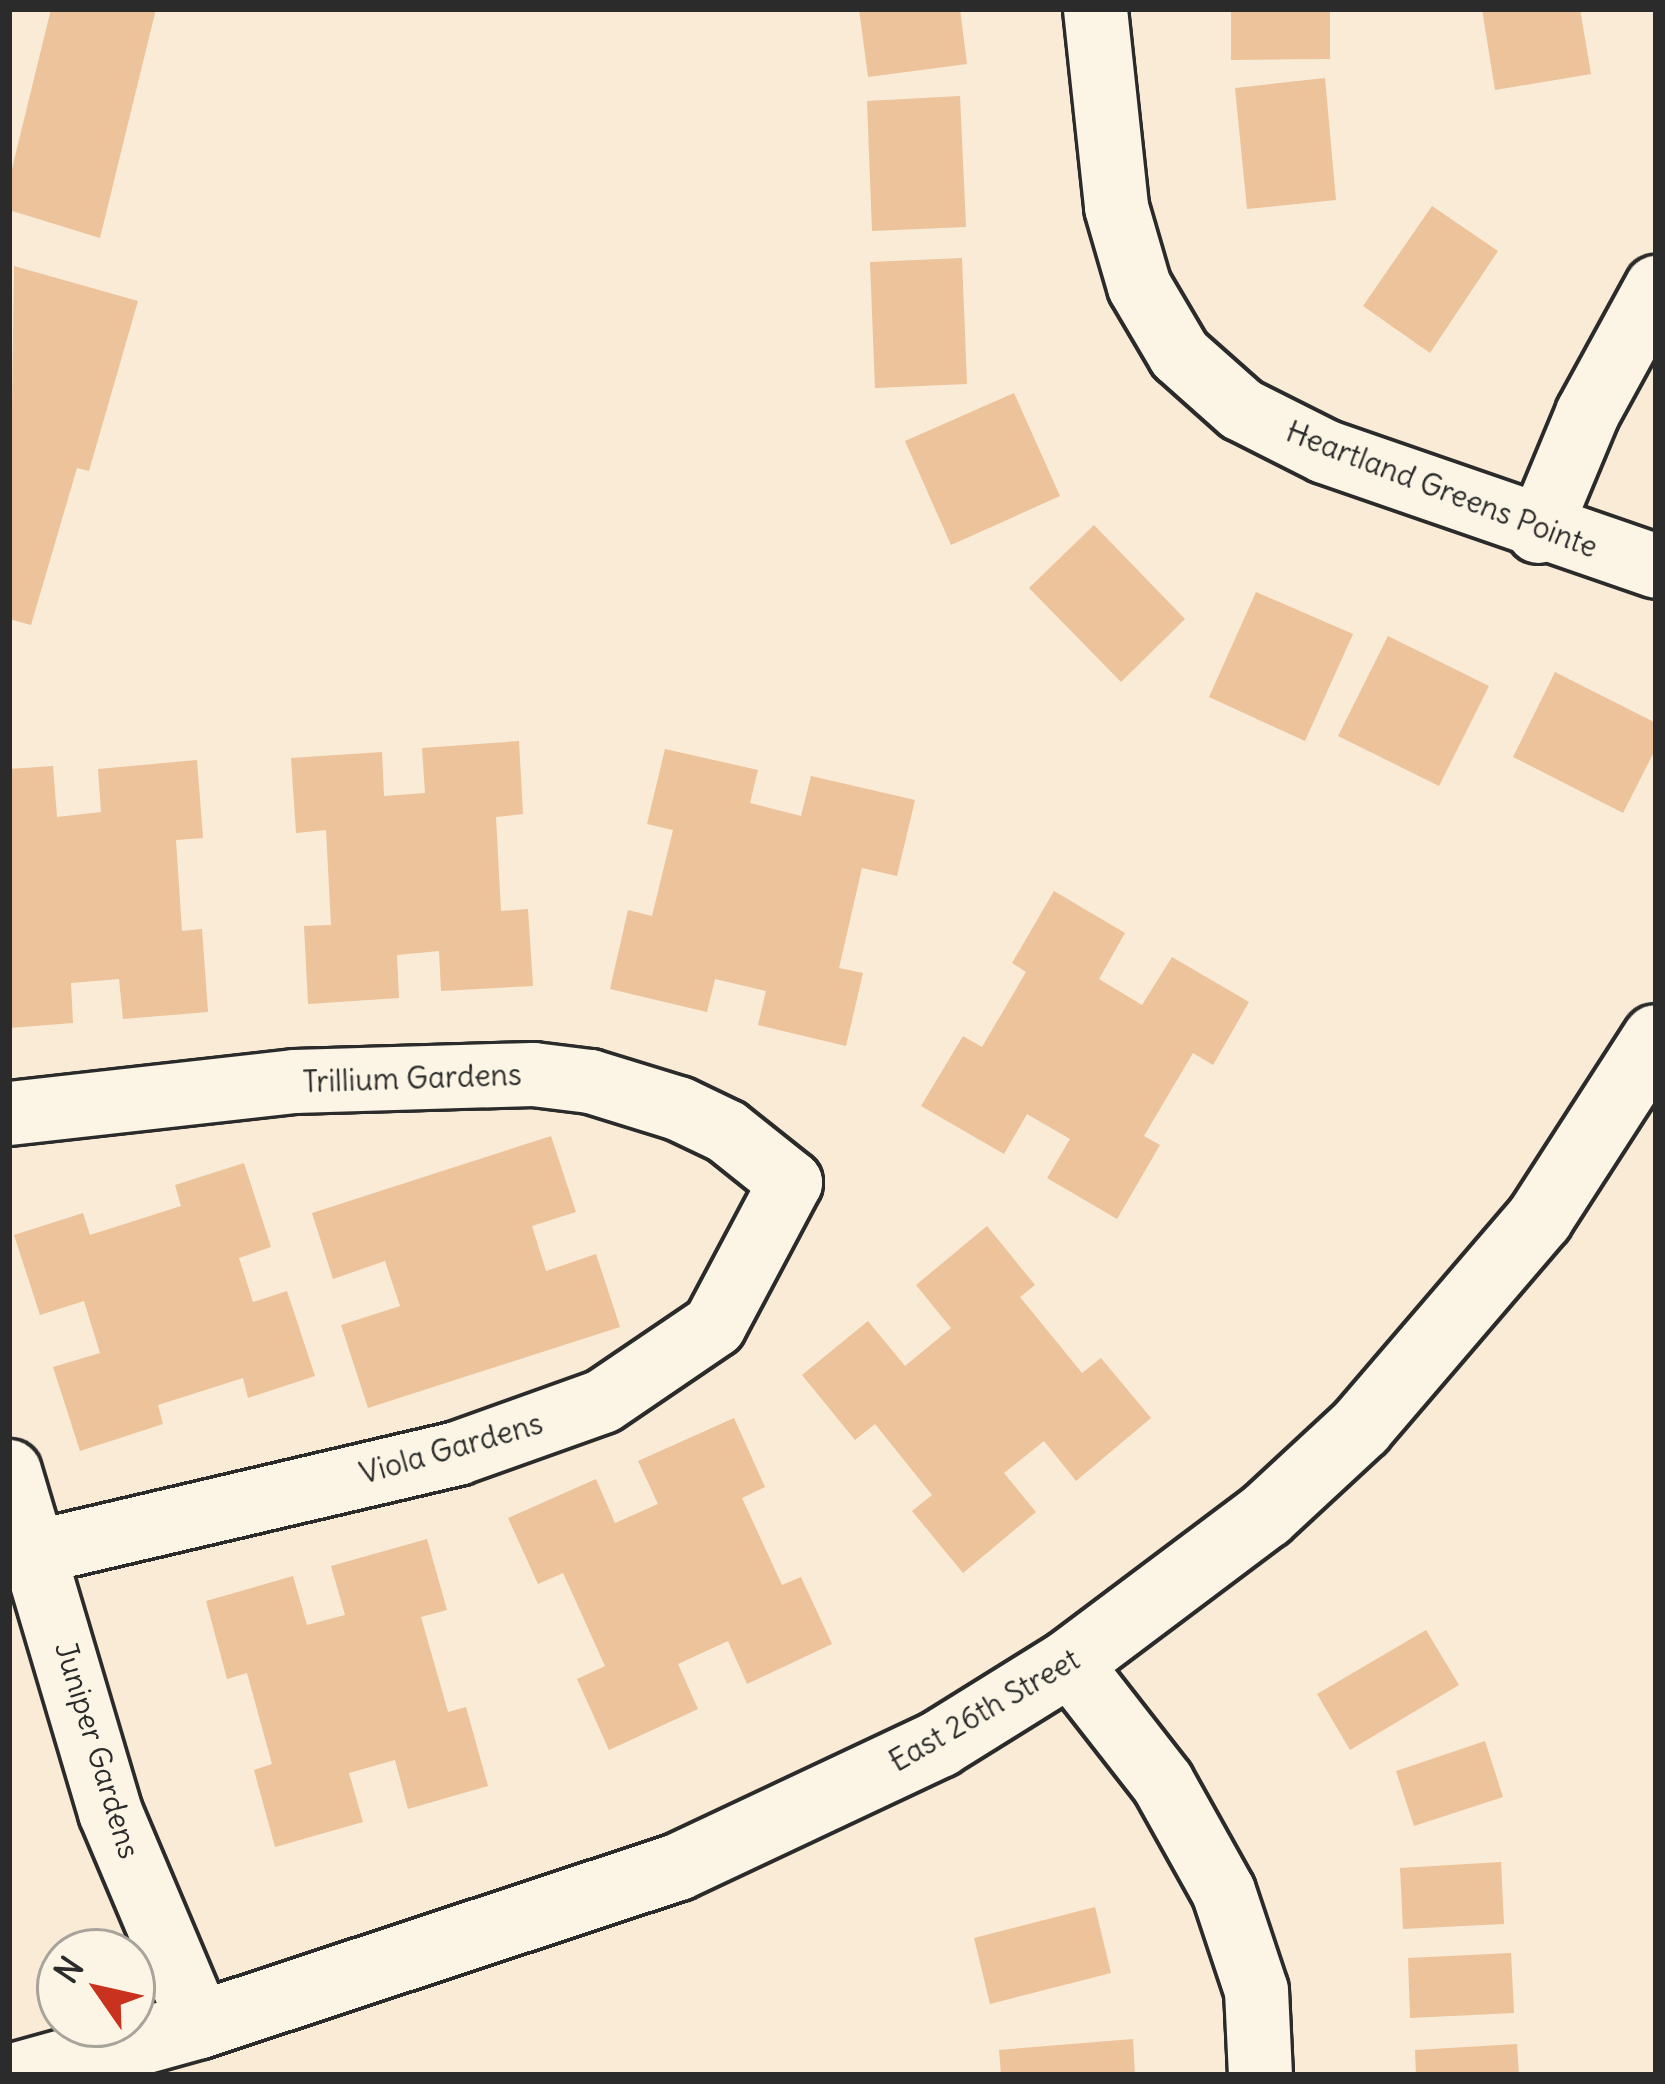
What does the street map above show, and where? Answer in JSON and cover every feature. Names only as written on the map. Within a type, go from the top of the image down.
[{"type":"street","name":"Heartland Greens Pointe","points":[[1095,9],[1116,207],[1139,286],[1179,354],[1241,409],[1324,451],[1538,531],[1656,566]]},
{"type":"street","points":[[1538,531],[1587,413],[1656,287]]},
{"type":"street","name":"East 26th Street","points":[[20,2075],[200,2025],[677,1867],[939,1744],[1069,1663],[1266,1515],[1361,1427],[1540,1218],[1656,1038]]},
{"type":"street","name":"Trillium Gardens","points":[[9,1113],[294,1081],[533,1074],[590,1081],[678,1108],[726,1131],[790,1182]]},
{"type":"street","name":"Viola Gardens","points":[[24,1554],[458,1453],[602,1401],[714,1325],[790,1182]]},
{"type":"street","name":"Juniper Gardens","points":[[9,1471],[24,1554],[110,1812],[200,2025]]},
{"type":"street","points":[[1069,1663],[1162,1782],[1223,1892],[1256,1990],[1260,2075]]},
{"type":"building","points":[[51,9],[156,9],[100,238],[9,210],[9,181]]},
{"type":"building","points":[[859,9],[960,9],[967,64],[868,77]]},
{"type":"building","points":[[1231,9],[1330,9],[1330,59],[1231,60]]},
{"type":"building","points":[[1482,9],[1580,9],[1591,74],[1495,90]]},
{"type":"building","points":[[1325,78],[1336,200],[1247,209],[1235,88]]},
{"type":"building","points":[[960,96],[966,227],[872,231],[867,101]]},
{"type":"building","points":[[1432,206],[1498,251],[1430,353],[1363,306]]},
{"type":"building","points":[[962,258],[967,384],[875,388],[870,262]]},
{"type":"building","points":[[14,266],[138,301],[89,471],[77,468],[31,625],[9,619]]},
{"type":"building","points":[[1014,393],[1060,496],[951,545],[905,441]]},
{"type":"building","points":[[1094,525],[1185,619],[1121,682],[1029,588]]},
{"type":"building","points":[[1256,592],[1353,634],[1305,741],[1209,697]]},
{"type":"building","points":[[1388,636],[1489,686],[1439,786],[1338,736]]},
{"type":"building","points":[[1555,672],[1656,723],[1656,748],[1623,813],[1513,757]]},
{"type":"building","points":[[519,741],[523,814],[496,817],[501,911],[528,909],[533,986],[441,991],[439,951],[397,955],[399,998],[308,1004],[304,926],[331,925],[326,830],[296,833],[291,758],[382,752],[384,796],[425,793],[422,748]]},
{"type":"building","points":[[665,749],[758,770],[750,803],[801,816],[811,776],[915,800],[897,876],[862,868],[839,968],[863,973],[846,1046],[758,1025],[766,991],[715,979],[707,1012],[610,989],[628,910],[652,916],[673,830],[647,824]]},
{"type":"building","points":[[197,760],[203,838],[176,840],[182,931],[202,929],[208,1012],[123,1019],[119,979],[71,983],[73,1023],[9,1028],[9,769],[53,766],[57,817],[101,812],[98,769]]},
{"type":"building","points":[[1054,891],[1125,933],[1099,979],[1142,1005],[1172,957],[1249,1002],[1213,1065],[1193,1053],[1144,1136],[1160,1145],[1117,1219],[1047,1178],[1070,1139],[1027,1114],[1004,1154],[921,1106],[963,1036],[982,1047],[1026,972],[1012,963]]},
{"type":"building","points":[[551,1136],[576,1212],[532,1226],[546,1271],[596,1254],[620,1327],[368,1408],[341,1325],[400,1306],[385,1261],[333,1279],[312,1213]]},
{"type":"building","points":[[244,1163],[271,1247],[239,1258],[253,1302],[287,1291],[315,1376],[248,1398],[243,1378],[158,1405],[163,1424],[80,1451],[53,1367],[100,1353],[84,1301],[40,1315],[14,1235],[83,1213],[90,1235],[181,1206],[175,1185]]},
{"type":"building","points":[[987,1226],[1035,1285],[1020,1297],[1082,1373],[1101,1358],[1151,1418],[1076,1481],[1044,1441],[1004,1473],[1036,1512],[963,1573],[912,1511],[932,1495],[875,1424],[855,1440],[802,1375],[868,1321],[905,1366],[951,1328],[916,1285]]},
{"type":"building","points":[[734,1418],[765,1487],[742,1498],[782,1585],[801,1577],[832,1644],[747,1684],[728,1641],[678,1664],[698,1709],[609,1750],[577,1679],[605,1666],[563,1573],[538,1584],[508,1518],[596,1479],[615,1523],[658,1504],[638,1461]]},
{"type":"building","points":[[427,1539],[447,1610],[421,1617],[448,1712],[466,1707],[488,1786],[408,1809],[395,1760],[349,1773],[363,1822],[275,1847],[254,1770],[272,1764],[247,1673],[227,1679],[206,1601],[293,1576],[307,1625],[345,1615],[331,1566]]},
{"type":"building","points":[[1426,1630],[1459,1685],[1350,1750],[1317,1694]]},
{"type":"building","points":[[1485,1741],[1503,1797],[1414,1826],[1396,1771]]},
{"type":"building","points":[[1501,1862],[1504,1924],[1403,1929],[1400,1868]]},
{"type":"building","points":[[1095,1907],[1111,1973],[990,2004],[974,1938]]},
{"type":"building","points":[[1511,1953],[1514,2013],[1410,2018],[1408,1958]]},
{"type":"building","points":[[1133,2039],[1135,2075],[1001,2075],[999,2050]]},
{"type":"building","points":[[1517,2044],[1519,2075],[1416,2075],[1415,2050]]}]
